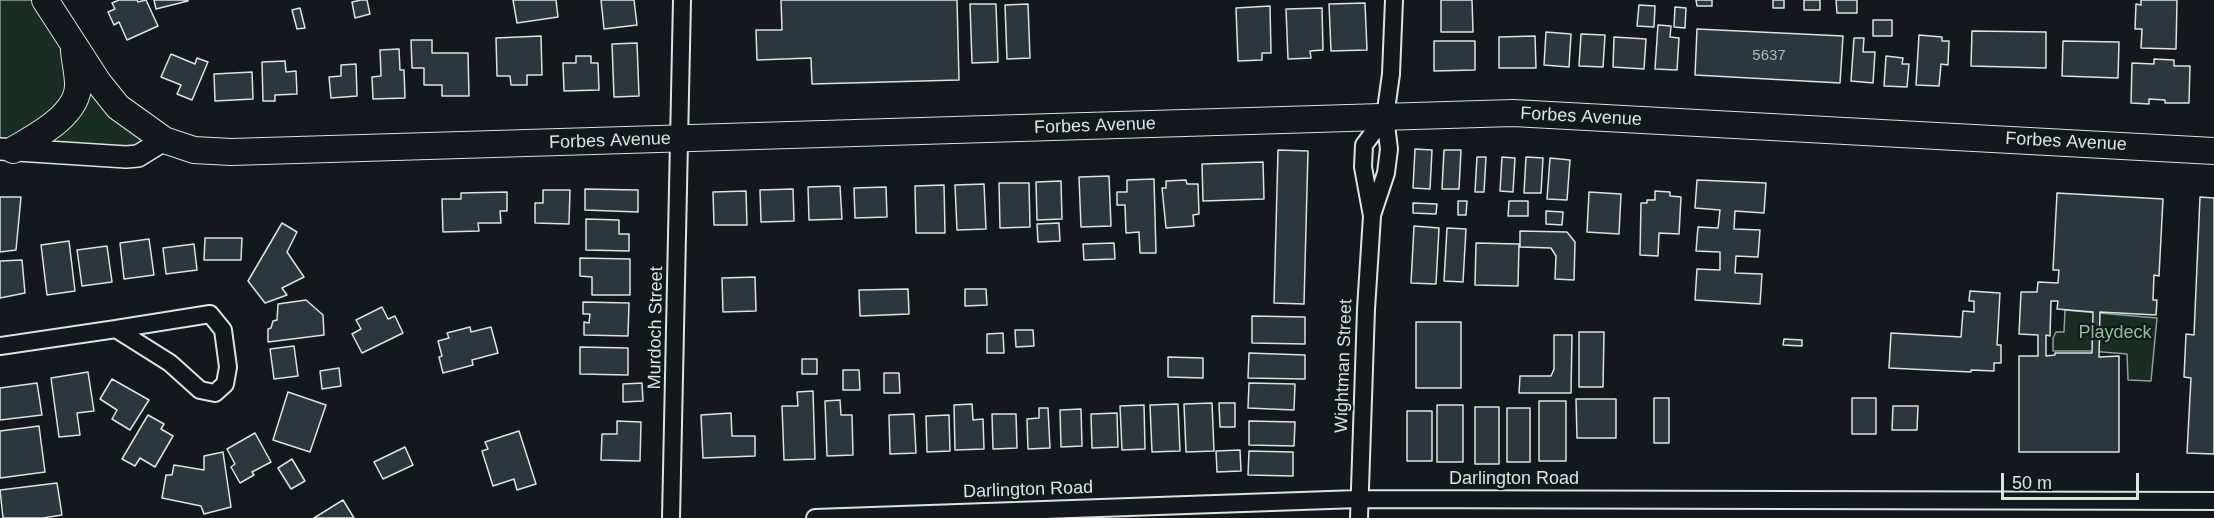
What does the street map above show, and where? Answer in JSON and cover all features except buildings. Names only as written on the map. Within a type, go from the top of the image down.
[{"type":"main road","name":"Forbes Avenue","points":[[45,0],[98,82],[118,107],[164,140],[194,150],[231,152],[1513,113],[2214,151]]},
{"type":"main road","points":[[7,150],[54,125],[71,105],[79,87],[72,42]]},
{"type":"street","name":"Murdoch Street","points":[[671,518],[676,335],[677,138],[682,0]]},
{"type":"street","name":"Wightman Street","points":[[1372,216],[1386,173],[1389,149],[1385,117],[1391,74],[1394,0]]},
{"type":"street","name":"Wightman Street","points":[[1359,518],[1358,499],[1372,216],[1363,167],[1364,145],[1385,117]]},
{"type":"street","points":[[7,150],[138,156],[164,140]]},
{"type":"street","points":[[0,346],[210,314],[223,330],[228,367],[225,384],[215,393],[200,390],[170,363],[116,329]]},
{"type":"street","name":"Darlington Road","points":[[815,518],[1358,499],[2214,501]]},
{"type":"green space","points":[[0,0],[45,0],[98,82],[164,140],[138,156],[0,149]]},
{"type":"green space","name":"Playdeck","points":[[2065,310],[2157,318],[2151,381],[2128,380],[2127,354],[2053,351],[2053,338],[2056,332],[2064,332]]}]
